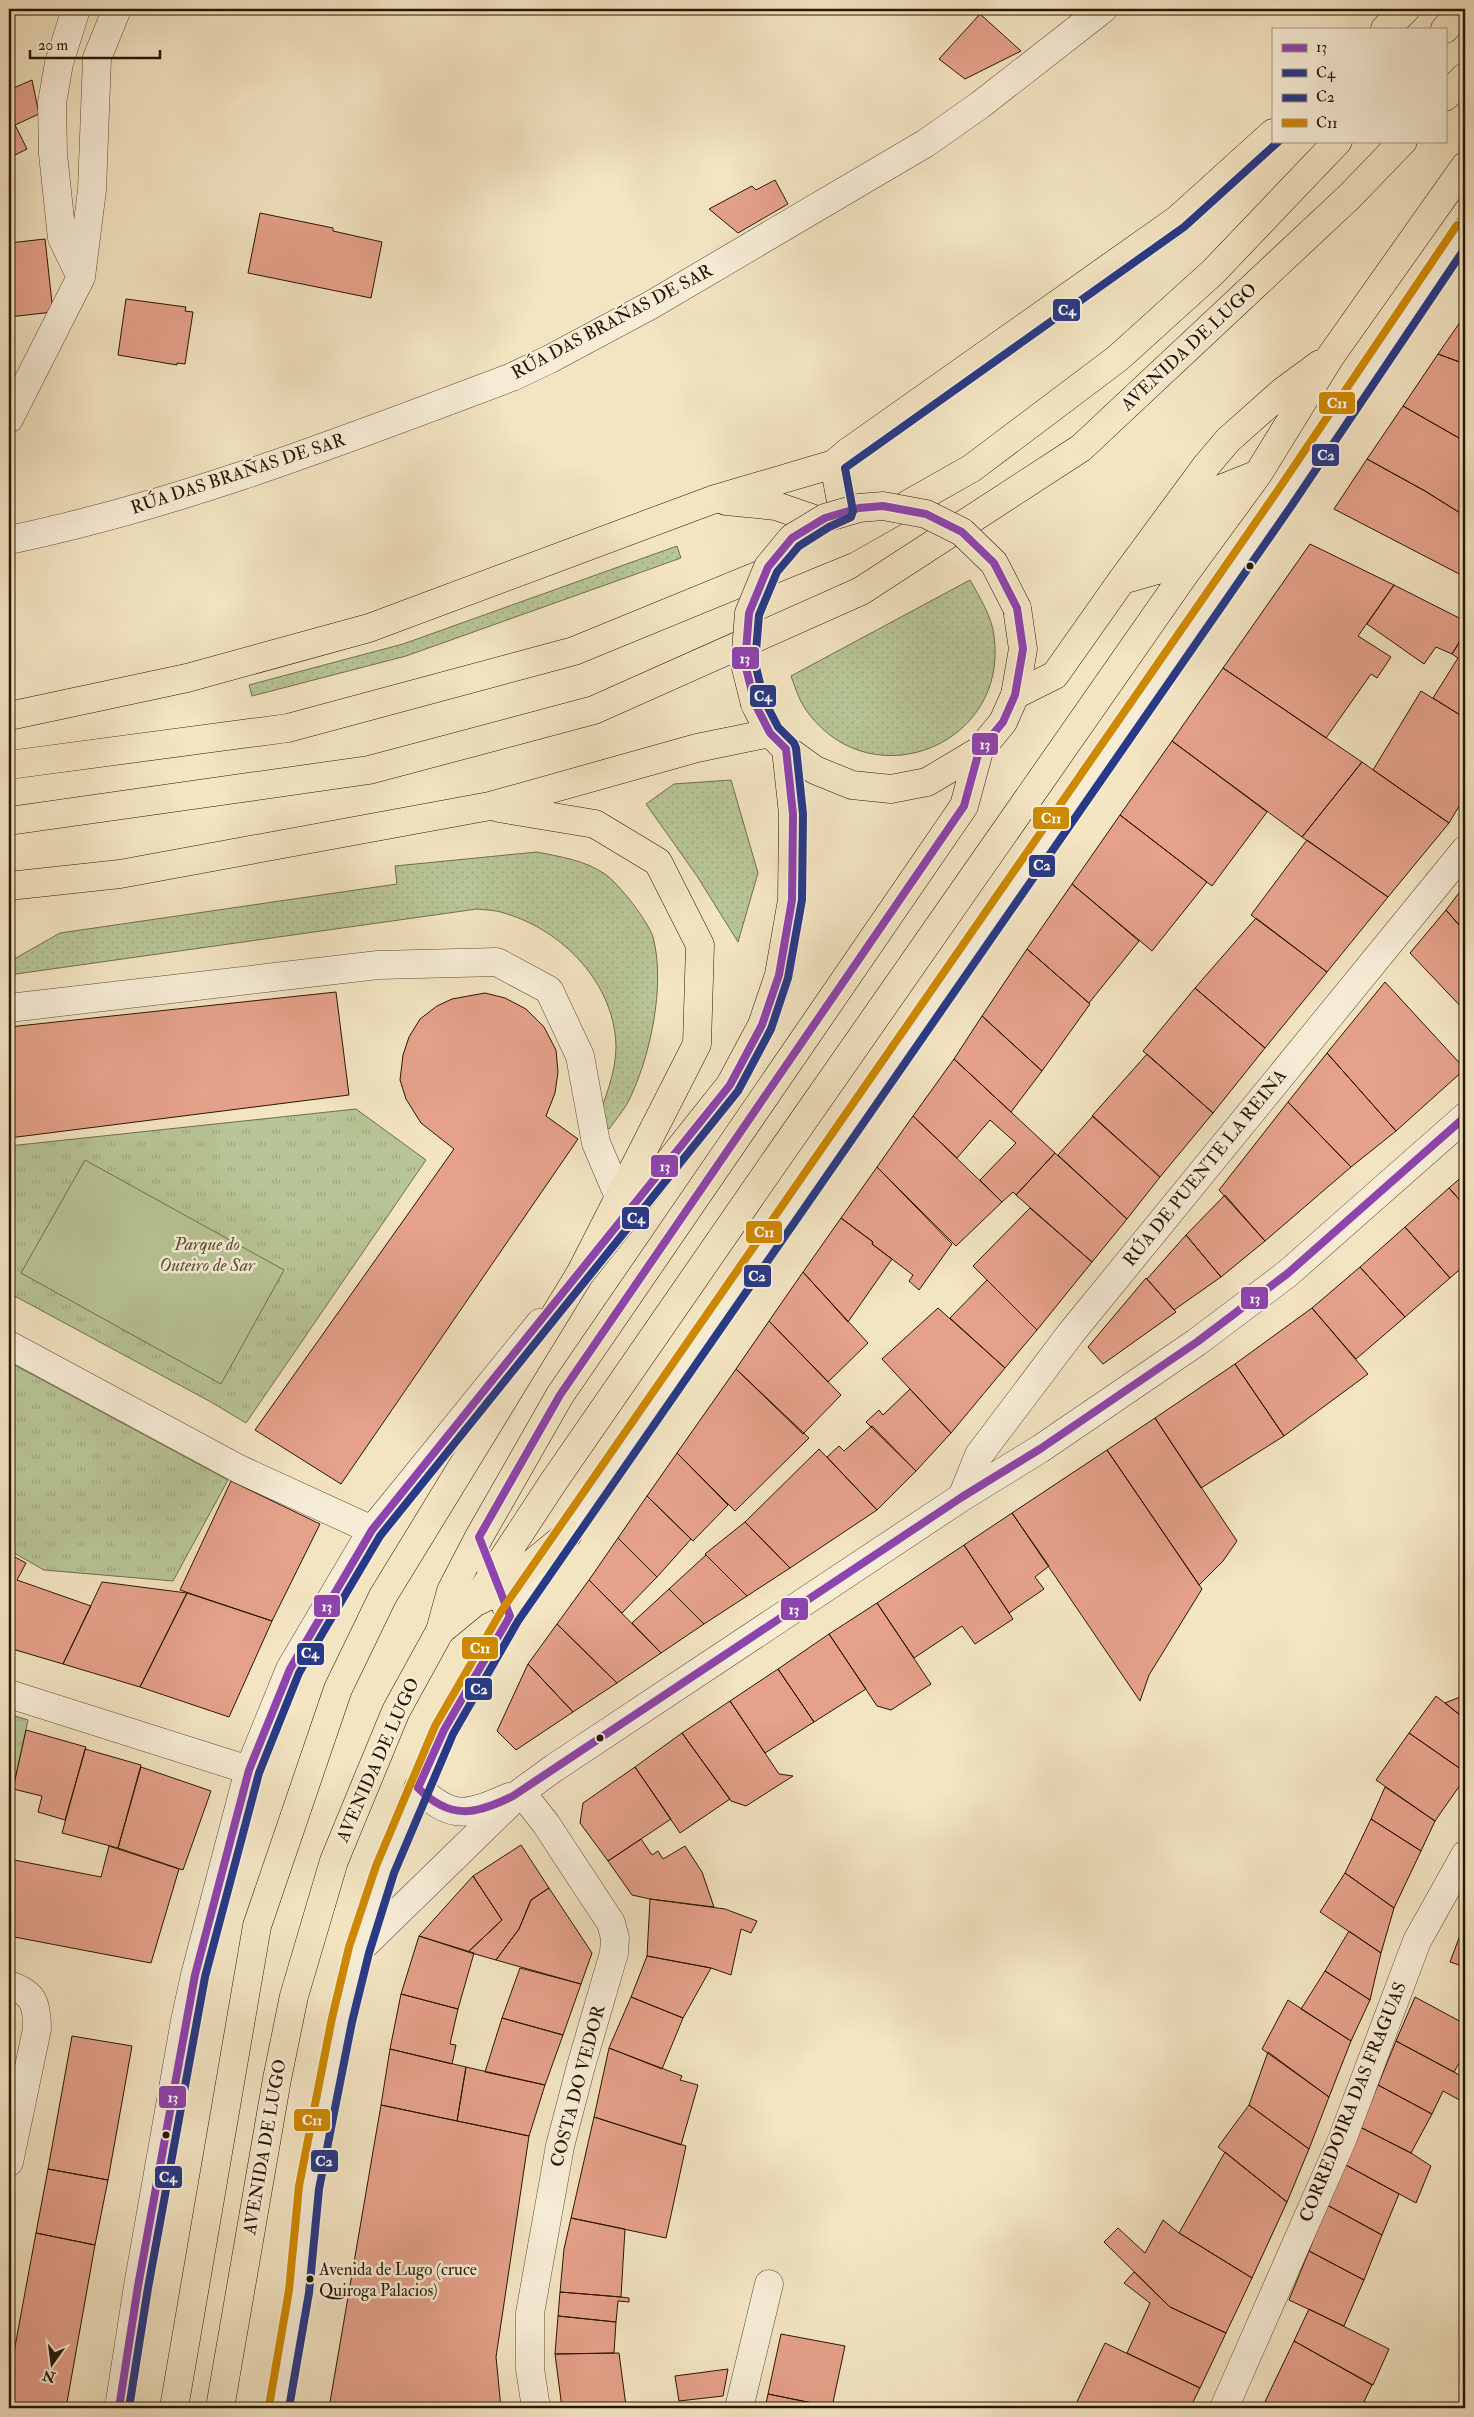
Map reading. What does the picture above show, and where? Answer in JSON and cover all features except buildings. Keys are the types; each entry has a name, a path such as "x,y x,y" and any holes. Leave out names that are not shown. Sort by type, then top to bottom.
{"main road":[{"path":"1386,28 1406,9"},
{"path":"1446,28 1464,9"},
{"path":"1446,96 1465,77"},
{"path":"9,716 187,678 369,628 712,500 834,464 848,452 1178,219 1272,134"},
{"path":"9,765 288,728 574,651 845,540 972,468 1118,358 1213,272 1337,142"},
{"name":"AVENIDA DE LUGO","path":"9,821 369,770 585,712 861,591 1081,448 1350,196 1402,142"},
{"path":"496,1581 788,1142 1184,575 1258,474 1330,357 1465,166"},
{"path":"1015,695 1054,675 1206,466 1228,440 1282,392 1330,357"},
{"path":"712,500 776,506 831,517 834,464"},
{"path":"1122,580 1157,570 1213,492 1258,474"},
{"name":"AVENIDA DE LUGO","path":"883,506 926,514 962,532 994,563 1017,608 1023,649 1015,695 1003,722 979,751 927,782 891,789 852,785 815,770 778,741 755,704 745,664 749,613 768,567 792,538 831,517 859,508 883,506"},
{"path":"9,886 120,874 490,806 697,748 778,741"},
{"name":"AVENIDA DE LUGO","path":"174,2408 258,1926 338,1689 383,1596 580,1274 730,1085 762,1025 778,975 792,900 793,814 778,741"},
{"name":"AVENIDA DE LUGO","path":"220,2408 276,2079 294,1996 334,1861 396,1711 440,1631 451,1591 478,1537 560,1395 964,806 979,751"},
{"path":"490,806 596,824 658,862 700,945 697,1044 580,1274"},
{"path":"440,1631 496,1581 568,1534"},
{"path":"478,1537 510,1616"}],"street":[{"path":"76,9 54,82 52,120 53,154 62,238 81,277"},
{"path":"9,419 81,277 92,190 97,58 117,9"},
{"name":"RÚA DAS BRAÑAS DE SAR","path":"9,540 70,527 242,476 512,377 550,359 651,305 926,143 980,105 1103,9"},
{"path":"279,2408 299,2291 309,2188 342,2020 359,1950 385,1870 444,1730 510,1616 1278,507 1465,231"},
{"name":"RÚA DE PUENTE LA REINA","path":"962,1497 979,1455 1059,1349 1465,850"},
{"path":"9,1006 18,1008 378,965 497,962 549,990 580,1056 596,1142 619,1197"},
{"path":"359,1950 522,1792 554,1768 962,1497 1048,1443 1242,1310 1287,1274 1465,1117"},
{"name":"AVENIDA DE LUGO","path":"119,2408 138,2286 195,1975 249,1770 290,1669 372,1530 580,1274"},
{"path":"9,1345 239,1469 372,1530"},
{"path":"9,1694 249,1770"},
{"path":"418,1788 434,1804 456,1812 475,1812 522,1792"},
{"name":"COSTA DO VEDOR","path":"522,1792 546,1824 611,1923 615,1938 614,1953 560,2146 530,2313 530,2370 536,2408"},
{"name":"CORREDOIRA DAS FRAGUAS","path":"1224,2408 1342,2140 1417,1941 1465,1855"},
{"path":"9,2162 37,2029 35,2006 18,1989"},
{"path":"739,2408 769,2284"}],"green space":[{"path":"677,546 681,558 406,656 252,696 249,685 403,644"},
{"path":"970,580 985,608 993,629 993,674 981,706 959,731 932,747 900,755 867,753 836,739 809,714 801,701 791,676"},
{"path":"731,780 758,873 738,942 697,876 646,804 674,784"},
{"path":"537,852 581,862 605,874 632,903 653,937 657,956 658,977 654,1022 649,1044 643,1066 627,1104 609,1129 597,1121 610,1085 616,1047 613,1024 606,1002 596,981 565,946 546,932 526,921 501,912 477,909 9,975 9,962 60,933 397,884 395,866"},
{"name":"Parque do Outeiro de Sar","path":"356,1109 426,1160 246,1423 211,1402 9,1293 9,1146"},
{"path":"85,1160 284,1270 221,1384 21,1273"},
{"path":"9,1362 228,1480 173,1581 44,1570 9,1550"},
{"path":"9,1714 28,1720 13,1789 9,1788"}],"transit line":[{"name":"C4","path":"129,2408 148,2288 205,1977 259,1773 299,1673 380,1536 738,1091 771,1029 788,978 802,900 803,814 796,748 794,743 778,727 764,700 755,663 759,615 777,572 799,546 829,527 851,517 853,511 845,468 1184,227 1278,142"},
{"name":"C11","path":"269,2406 289,2290 299,2186 332,2018 349,1947 376,1866 435,1726 502,1610 1276,493 1457,225"},
{"name":"C2","path":"289,2408 309,2293 319,2189 352,2022 369,1953 394,1873 453,1734 518,1621 1292,505 1465,248"},
{"name":"13","path":"119,2408 138,2286 195,1975 249,1770 290,1669 372,1530 730,1085 762,1025 779,975 792,900 793,814 786,749 770,733 755,704 745,664 749,613 768,567 792,538 825,518 859,508 883,506 926,514 962,532 994,563 1017,608 1023,649 1015,695 1003,722 979,751 964,806 560,1395 479,1537 510,1616 444,1730 418,1788 441,1805 452,1810 463,1811 487,1807 513,1796 962,1497 1040,1449 1197,1342 1287,1274 1465,1117"}],"place":[{"name":"Avenida de Lugo (cruce Quiroga Palacios)","path":"310,2279"}]}
